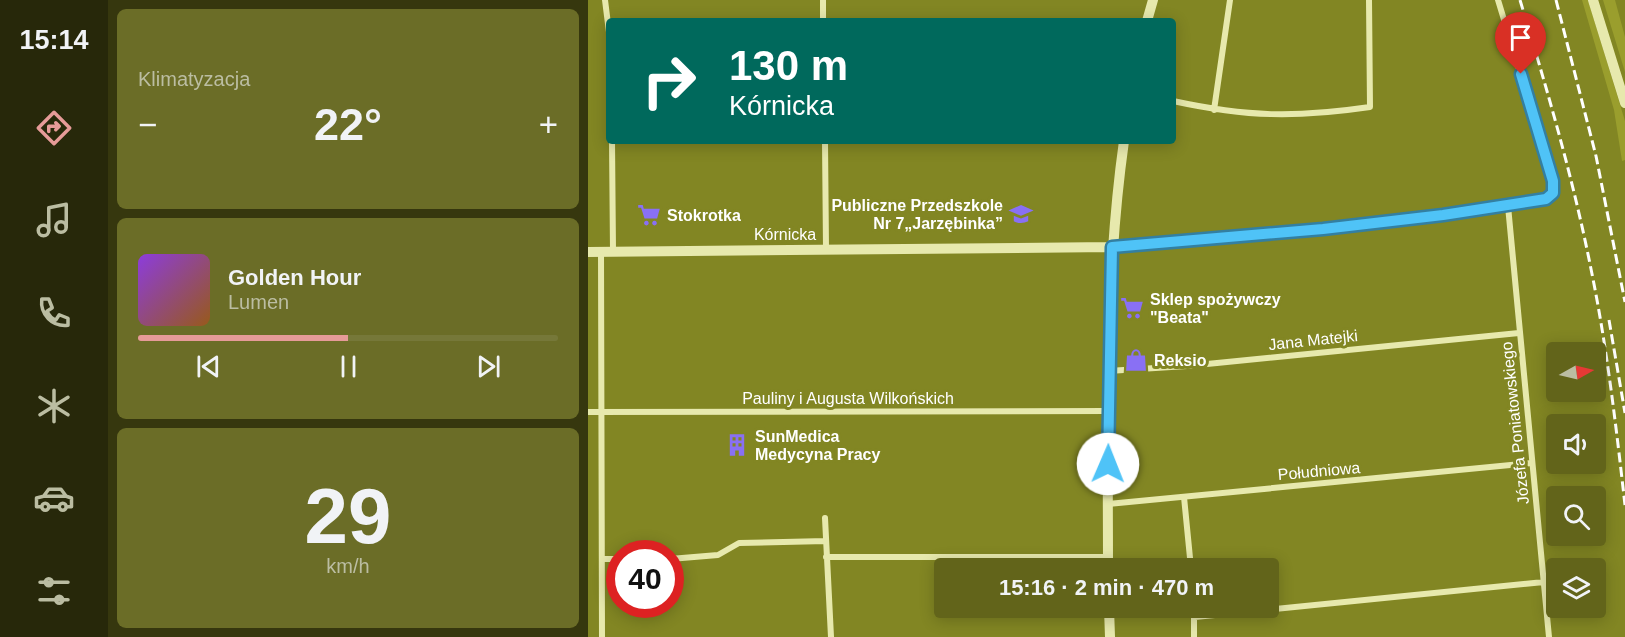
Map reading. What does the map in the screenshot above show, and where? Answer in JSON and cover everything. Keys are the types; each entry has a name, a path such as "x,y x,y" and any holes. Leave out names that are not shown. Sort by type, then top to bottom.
{"street":[{"path":"605,0 607,18"},
{"path":"823,0 823,18"},
{"path":"1149,18 1153,0"},
{"path":"1214,110 1230,0"},
{"path":"1176,102 1242,114 1289,115 1370,107 1369,0"},
{"name":"Kórnicka","path":"588,252 1112,247 1323,229 1508,206 1546,199 1553,193 1547,160 1498,0"},
{"path":"1593,0 1625,103"},
{"path":"612,144 613,251"},
{"path":"825,144 826,249"},
{"path":"1108,558 1108,371 1112,247 1124,144"},
{"name":"Józefa Poniatowskiego","path":"1508,206 1549,637"},
{"path":"601,251 602,637"},
{"name":"Jana Matejki","path":"1108,371 1187,366 1519,333"},
{"name":"Pauliny i Augusta Wilkońskich","path":"588,412 1108,411"},
{"name":"Południowa","path":"1108,504 1532,463"},
{"path":"1184,497 1190,558"},
{"path":"825,518 831,637"},
{"path":"684,558 718,555 739,543 826,541"},
{"path":"826,556 934,559"},
{"path":"602,560 606,560"},
{"path":"1279,609 1544,582"},
{"path":"1109,618 1110,637"},
{"path":"1194,637 1195,618"}],"shaded area":[{"path":"1582,0 1588,0 1625,121 1625,160 1622,161 1614,110"},
{"path":"1603,0 1615,0 1625,37 1625,72"}],"railway":[{"path":"1520,0 1559,134 1591,269 1615,416 1625,505"},
{"path":"1556,0 1596,156 1625,302"},
{"path":"1609,320 1625,413"}],"place":[{"name":"Publiczne Przedszkole Nr 7„Jarzębinka”","path":"1021,214"},
{"name":"Stokrotka","path":"649,215"},
{"name":"Sklep spożywczy \"Beata\"","path":"1132,308"},
{"name":"Reksio","path":"1136,360"},
{"name":"SunMedica Medycyna Pracy","path":"737,445"}],"route":[{"path":"1108,464 1112,247 1323,229 1443,215 1546,199 1553,193 1553,181 1521,74"}]}
